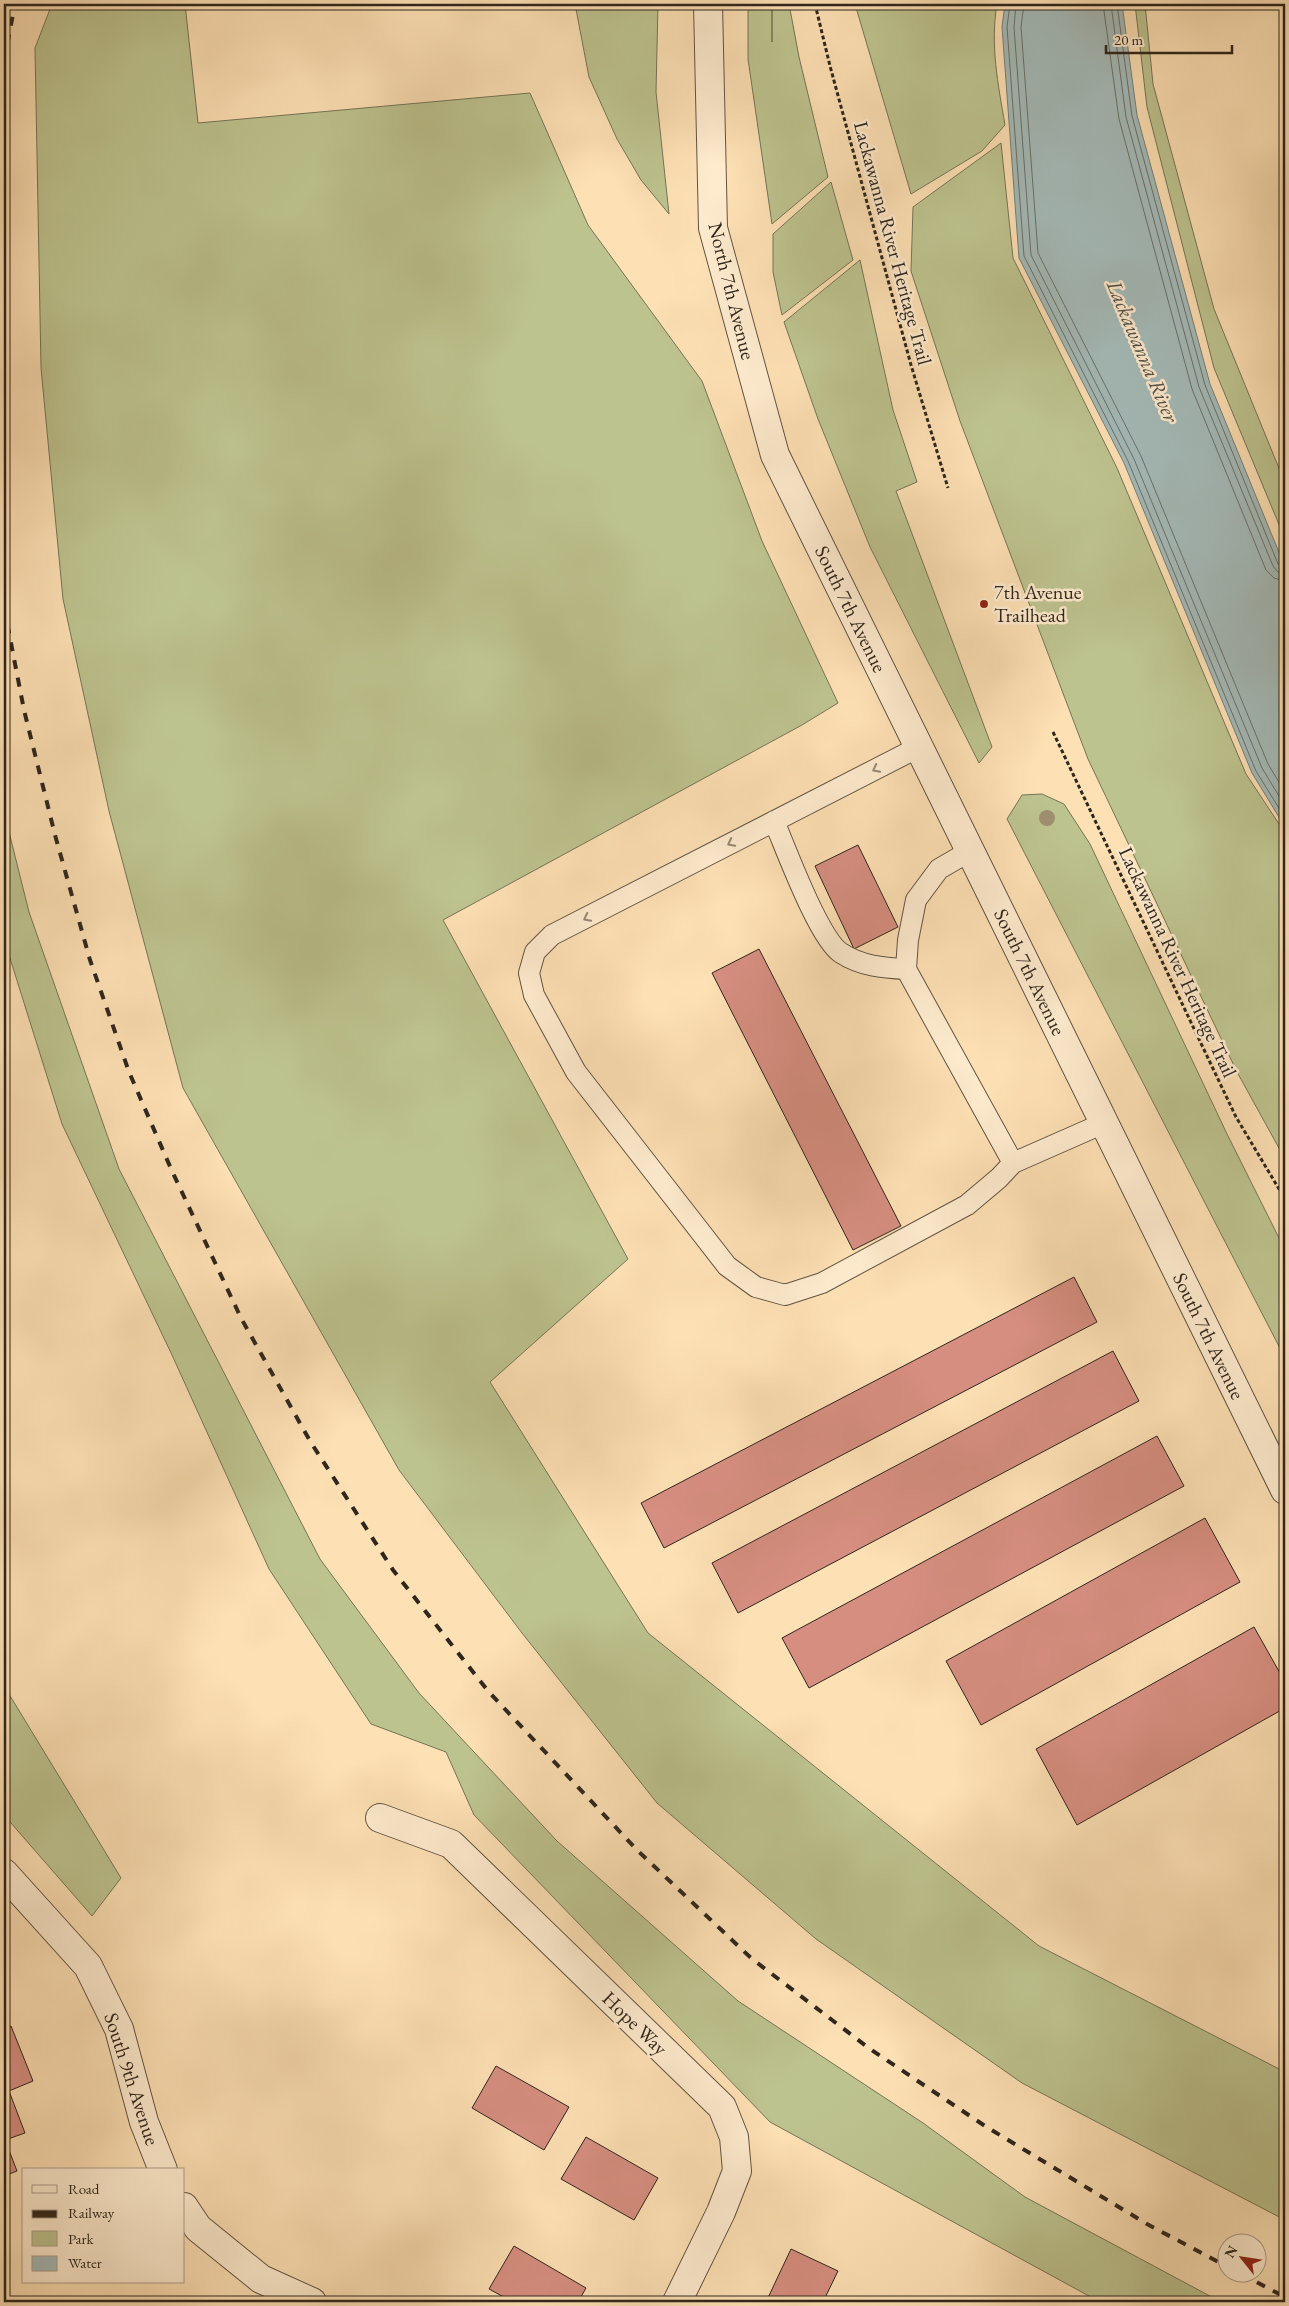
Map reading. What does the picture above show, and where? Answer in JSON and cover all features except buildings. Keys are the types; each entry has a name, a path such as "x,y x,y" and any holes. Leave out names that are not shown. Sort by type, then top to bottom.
{"street":[{"name":"North 7th Avenue","path":"708,4 714,228 775,455"},
{"name":"South 7th Avenue","path":"775,455 1285,1490"},
{"name":"Hope Way","path":"380,1818 451,1844 722,2108 734,2137 737,2171 721,2212 677,2302"},
{"name":"South 9th Avenue","path":"4,1873 88,1966 119,2029 144,2122 162,2168"},
{"path":"185,2208 198,2228 261,2279 312,2302"}],"lane":[{"path":"919,747 552,935 535,952 529,973 534,994 576,1072 728,1266 756,1287 785,1294 822,1283 968,1205 1013,1163 1104,1123"},
{"path":"774,821 820,928 838,952 859,963 906,969"},
{"path":"970,851 939,869 916,900 908,940 906,969 1013,1163"}],"path":[{"name":"Lackawanna River Heritage Trail","path":"815,4 911,365 948,488"},
{"name":"Lackawanna River Heritage Trail","path":"1053,732 1236,1117 1285,1200"}],"green space":[{"path":"52,4 185,4 198,123 530,93 588,225 702,381 762,541 838,703 802,725 443,920 628,1259 490,1382 648,1633 1039,1946 1285,2072 1285,2220 1022,2083 816,1939 657,1803 522,1633 399,1470 183,1088 109,811 63,599 41,368 35,48"},
{"path":"575,4 658,4 656,92 669,214 641,180 617,139 589,77"},
{"path":"748,4 789,4 799,57 828,177 772,224 748,59"},
{"path":"855,4 997,4 994,34 998,80 1005,125 982,151 911,194"},
{"path":"1135,4 1145,4 1153,84 1214,309 1285,483 1285,539 1214,368 1147,107"},
{"path":"1001,143 1013,258 1117,468 1246,774 1285,833 1285,1159 1237,1072 1088,759 960,421 911,271 913,207"},
{"path":"831,182 853,260 782,315 773,272 773,234"},
{"path":"860,260 893,410 917,482 896,491 992,747 979,763 870,547 818,419 784,322"},
{"path":"1042,794 1064,804 1090,844 1227,1134 1285,1250 1285,1358 1007,819 1022,795"},
{"path":"4,812 29,912 119,1169 320,1559 419,1693 557,1841 738,2001 923,2123 1025,2197 1221,2302 1100,2302 770,2122 474,1815 446,1752 371,1724 269,1569 172,1355 62,1124 4,939"},
{"path":"4,1686 121,1878 92,1916 4,1815"}],"water":[{"name":"Lackawanna River","path":"1005,4 1122,4 1137,115 1210,384 1285,567 1285,827 1252,773 1124,463 1019,258 1002,27"}],"railway":[{"path":"4,61 15,4"},
{"path":"4,607 24,710 55,835 90,960 129,1072 172,1171 241,1318 310,1441 393,1570 488,1691 637,1850 751,1958 870,2049 985,2126 1147,2224 1216,2261"},
{"path":"1260,2284 1285,2297"}],"place":[{"name":"7th Avenue Trailhead","path":"984,604"}]}
